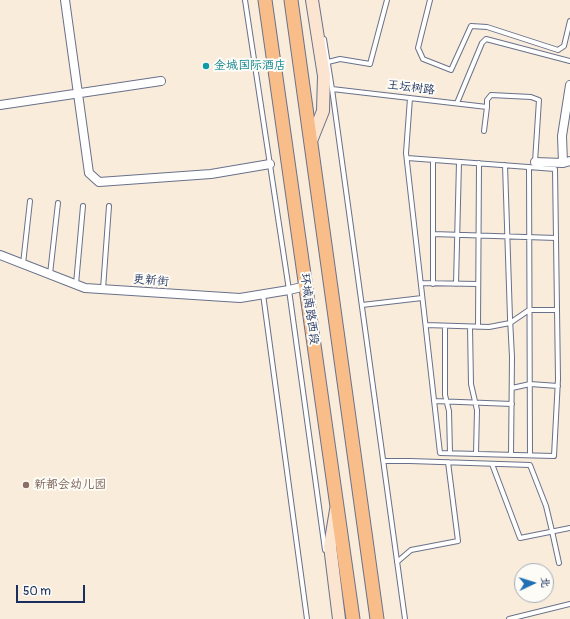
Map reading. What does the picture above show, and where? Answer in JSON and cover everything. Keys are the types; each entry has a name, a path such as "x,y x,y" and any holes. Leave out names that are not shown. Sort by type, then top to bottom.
{"main road":[{"name":"环城南路西段","path":"265,0 353,619"},
{"name":"环城南路西段","path":"291,0 377,619"},
{"path":"310,141 323,111 324,76 312,0"},
{"path":"336,615 330,546 337,507"}],"street":[{"path":"65,0 89,173 99,182 211,174 270,164"},
{"path":"0,105 161,81"},
{"path":"532,165 566,162 562,136 570,84"},
{"name":"更新街","path":"0,255 76,285 85,288 103,290 240,298 306,286"}],"lane":[{"path":"245,0 289,290 326,556"},
{"path":"328,62 340,59 370,64 387,0"},
{"path":"430,0 418,48 424,60 452,70 471,26 487,27 558,50 564,46 570,21"},
{"path":"323,31 405,619"},
{"path":"457,104 482,44 486,39 570,61"},
{"name":"王坛树路","path":"332,89 487,107"},
{"path":"484,131 487,100 491,95 531,97 539,100 532,165 529,237 530,455"},
{"path":"406,158 505,165 532,165 554,169 558,386 554,456 440,453 406,158 410,98"},
{"path":"433,160 433,284"},
{"path":"456,284 459,162"},
{"path":"478,327 479,163"},
{"path":"505,165 512,357 511,455"},
{"path":"23,264 30,201"},
{"path":"50,274 58,203"},
{"path":"76,285 83,206"},
{"path":"103,290 109,206"},
{"path":"433,234 556,238"},
{"path":"421,283 478,284"},
{"path":"263,294 307,619"},
{"path":"362,305 422,298"},
{"path":"426,325 489,327 510,323 529,310 557,310"},
{"path":"445,326 445,395 449,411 450,453"},
{"path":"470,327 471,384 477,410 476,454"},
{"path":"512,388 530,384 558,386"},
{"path":"434,401 512,404"},
{"path":"384,461 530,465 546,506 559,563"},
{"path":"397,562 411,550 458,541 448,462"},
{"path":"492,464 520,538 570,528"},
{"path":"509,619 570,604"},
{"path":"334,619 336,615"}],"place":[{"name":"金城国际酒店","path":"206,66"},
{"name":"新都会幼儿园","path":"26,485"}]}
